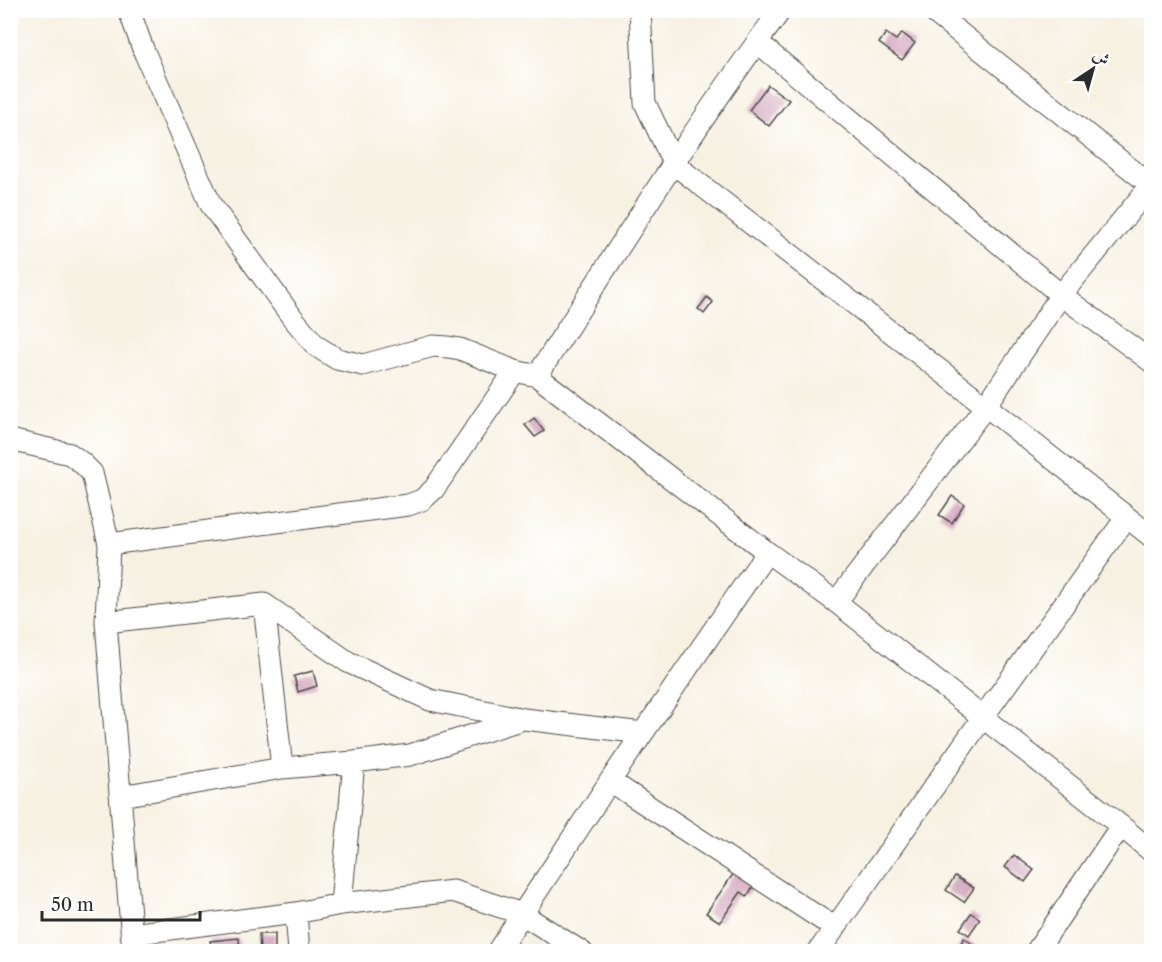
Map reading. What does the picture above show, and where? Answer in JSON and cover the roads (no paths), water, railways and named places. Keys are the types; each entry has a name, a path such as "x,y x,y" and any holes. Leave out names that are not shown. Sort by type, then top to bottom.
{"street":[{"path":"129,10 143,49 211,205 292,317 316,346 337,360 363,366 433,346 448,347 460,349 515,371 537,375 767,552 836,602 1121,826 1149,845"},
{"path":"640,10 645,103 674,164 1152,537"},
{"path":"537,375 674,164 781,10"},
{"path":"836,602 986,406 1061,295 1151,185 932,10"},
{"path":"757,42 1061,295 1152,362"},
{"path":"109,544 408,505 422,500 434,489 515,371"},
{"path":"10,440 69,454 92,473 109,544 106,622 132,943 341,904 453,891 522,914 582,951"},
{"path":"818,951 1126,518"},
{"path":"497,951 767,552"},
{"path":"106,622 264,604 348,662 430,700 524,719 643,733"},
{"path":"264,604 282,768"},
{"path":"121,796 282,768 410,755 524,719"},
{"path":"341,904 354,762"},
{"path":"610,781 834,928"},
{"path":"1036,951 1121,826"},
{"path":"296,913 298,951"}]}
